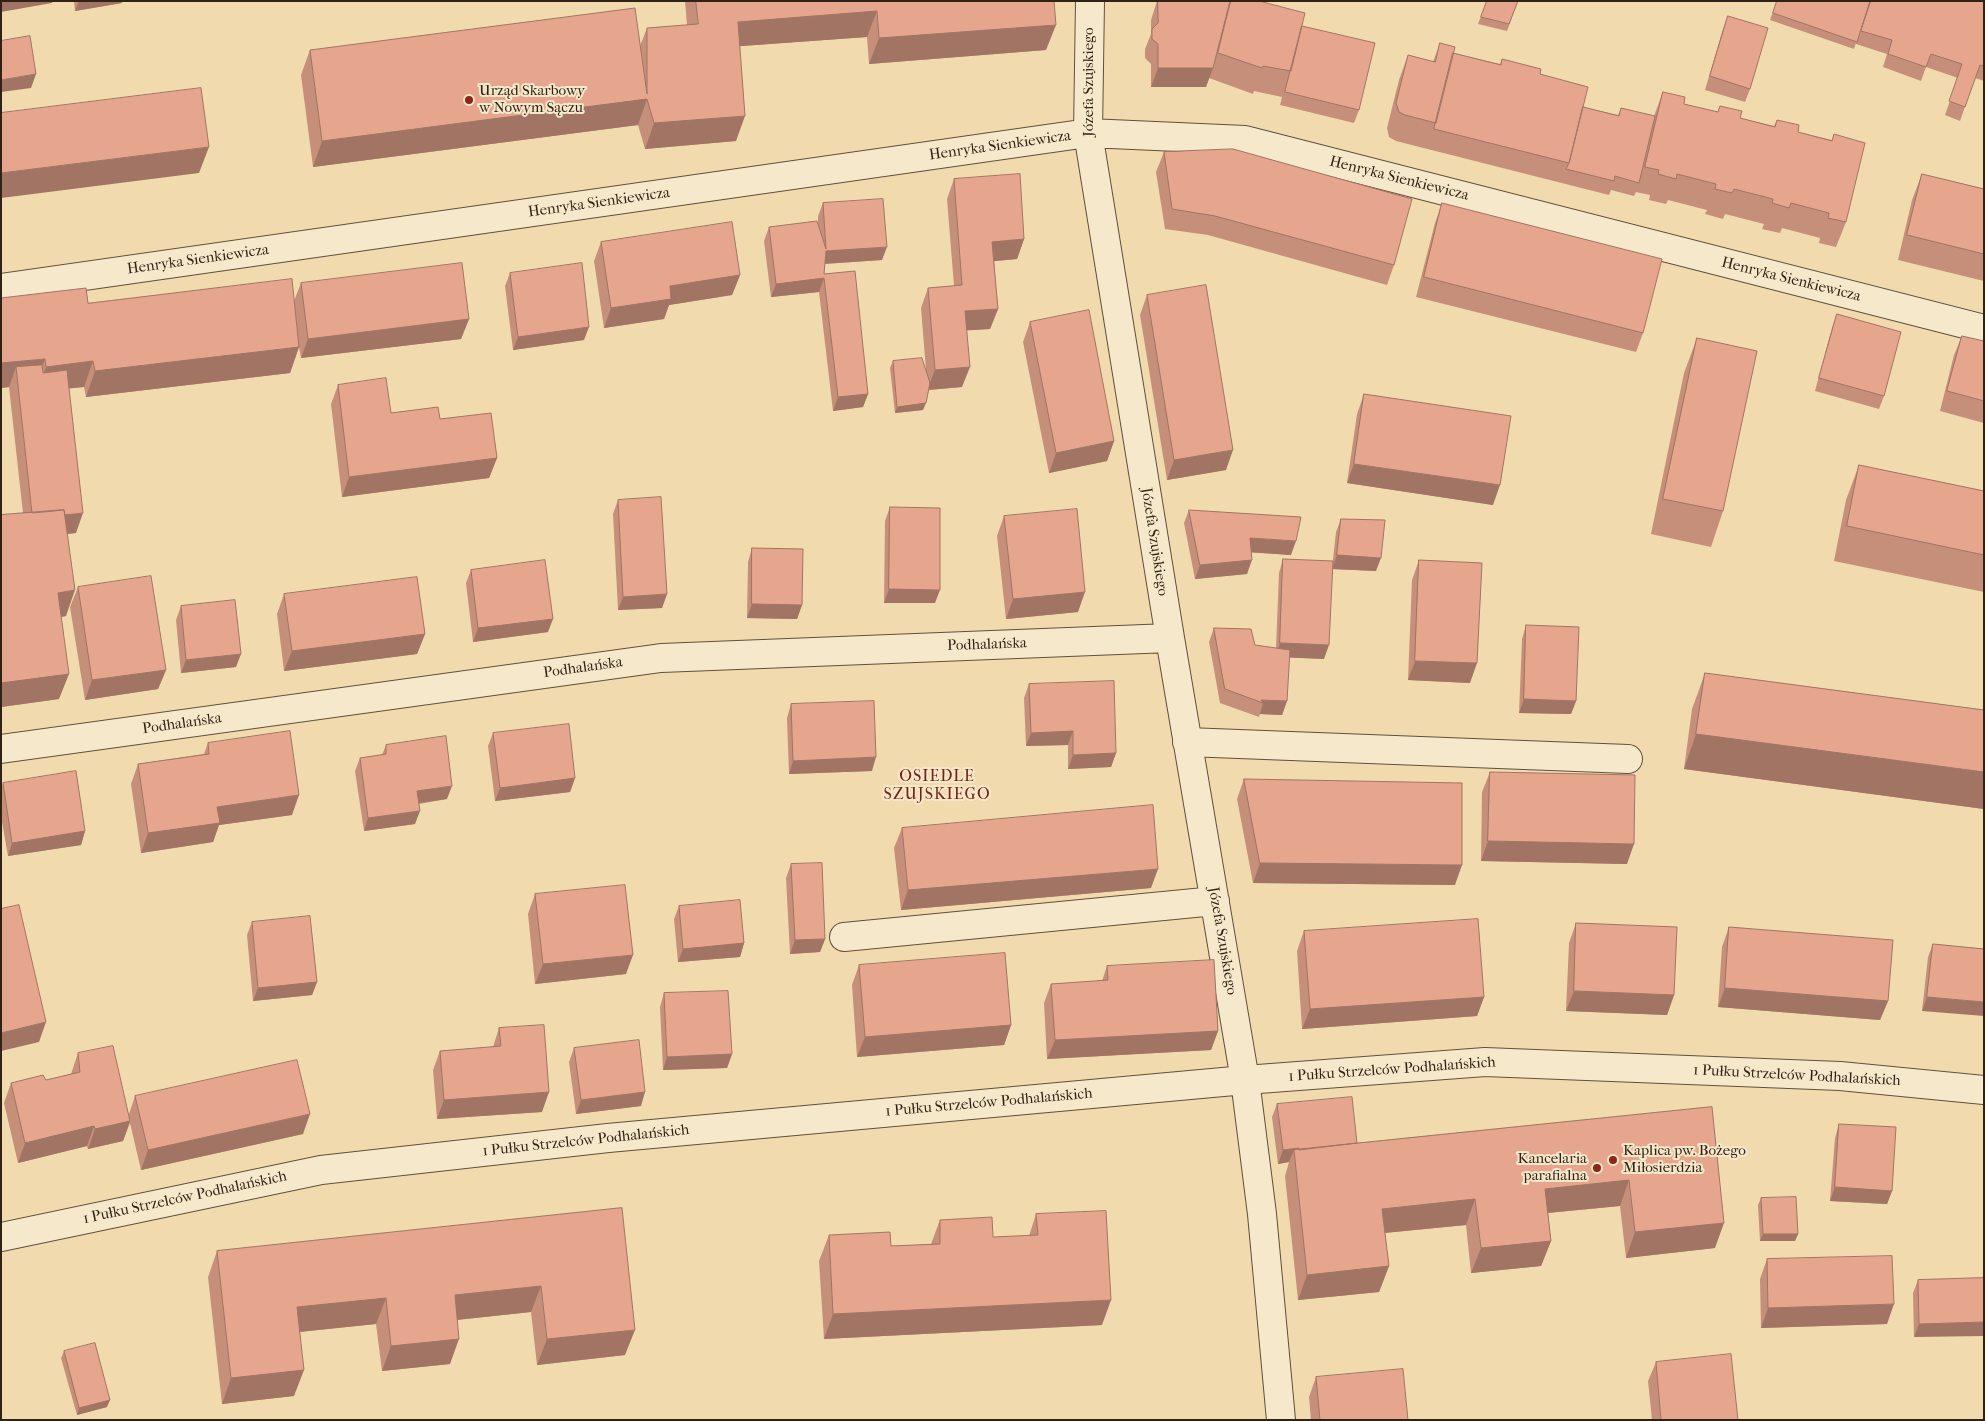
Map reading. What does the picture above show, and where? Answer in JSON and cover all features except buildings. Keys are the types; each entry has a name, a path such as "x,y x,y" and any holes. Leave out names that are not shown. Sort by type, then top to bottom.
{"street":[{"name":"Józefa Szujskiego","path":"1090,1 1088,133 1187,742 1245,1080 1262,1214 1281,1420"},
{"name":"Henryka Sienkiewicza","path":"1,288 1088,133 1245,140 1984,329"},
{"name":"Podhalańska","path":"1,749 661,658 1170,638"},
{"path":"1187,742 1628,759"},
{"path":"844,937 1215,901"},
{"name":"1 Pułku Strzelców Podhalańskich","path":"1,1236 321,1170 608,1138 1245,1080 1485,1062 1840,1076 1984,1090"}],"place":[{"name":"Urząd Skarbowy w Nowym Sączu","path":"469,100"},
{"name":"Kaplica pw. Bożego Miłosierdzia","path":"1613,1160"},
{"name":"Kancelaria parafialna","path":"1597,1168"}],"district":[{"name":"OSIEDLE SZUJSKIEGO","path":"937,786"}]}
